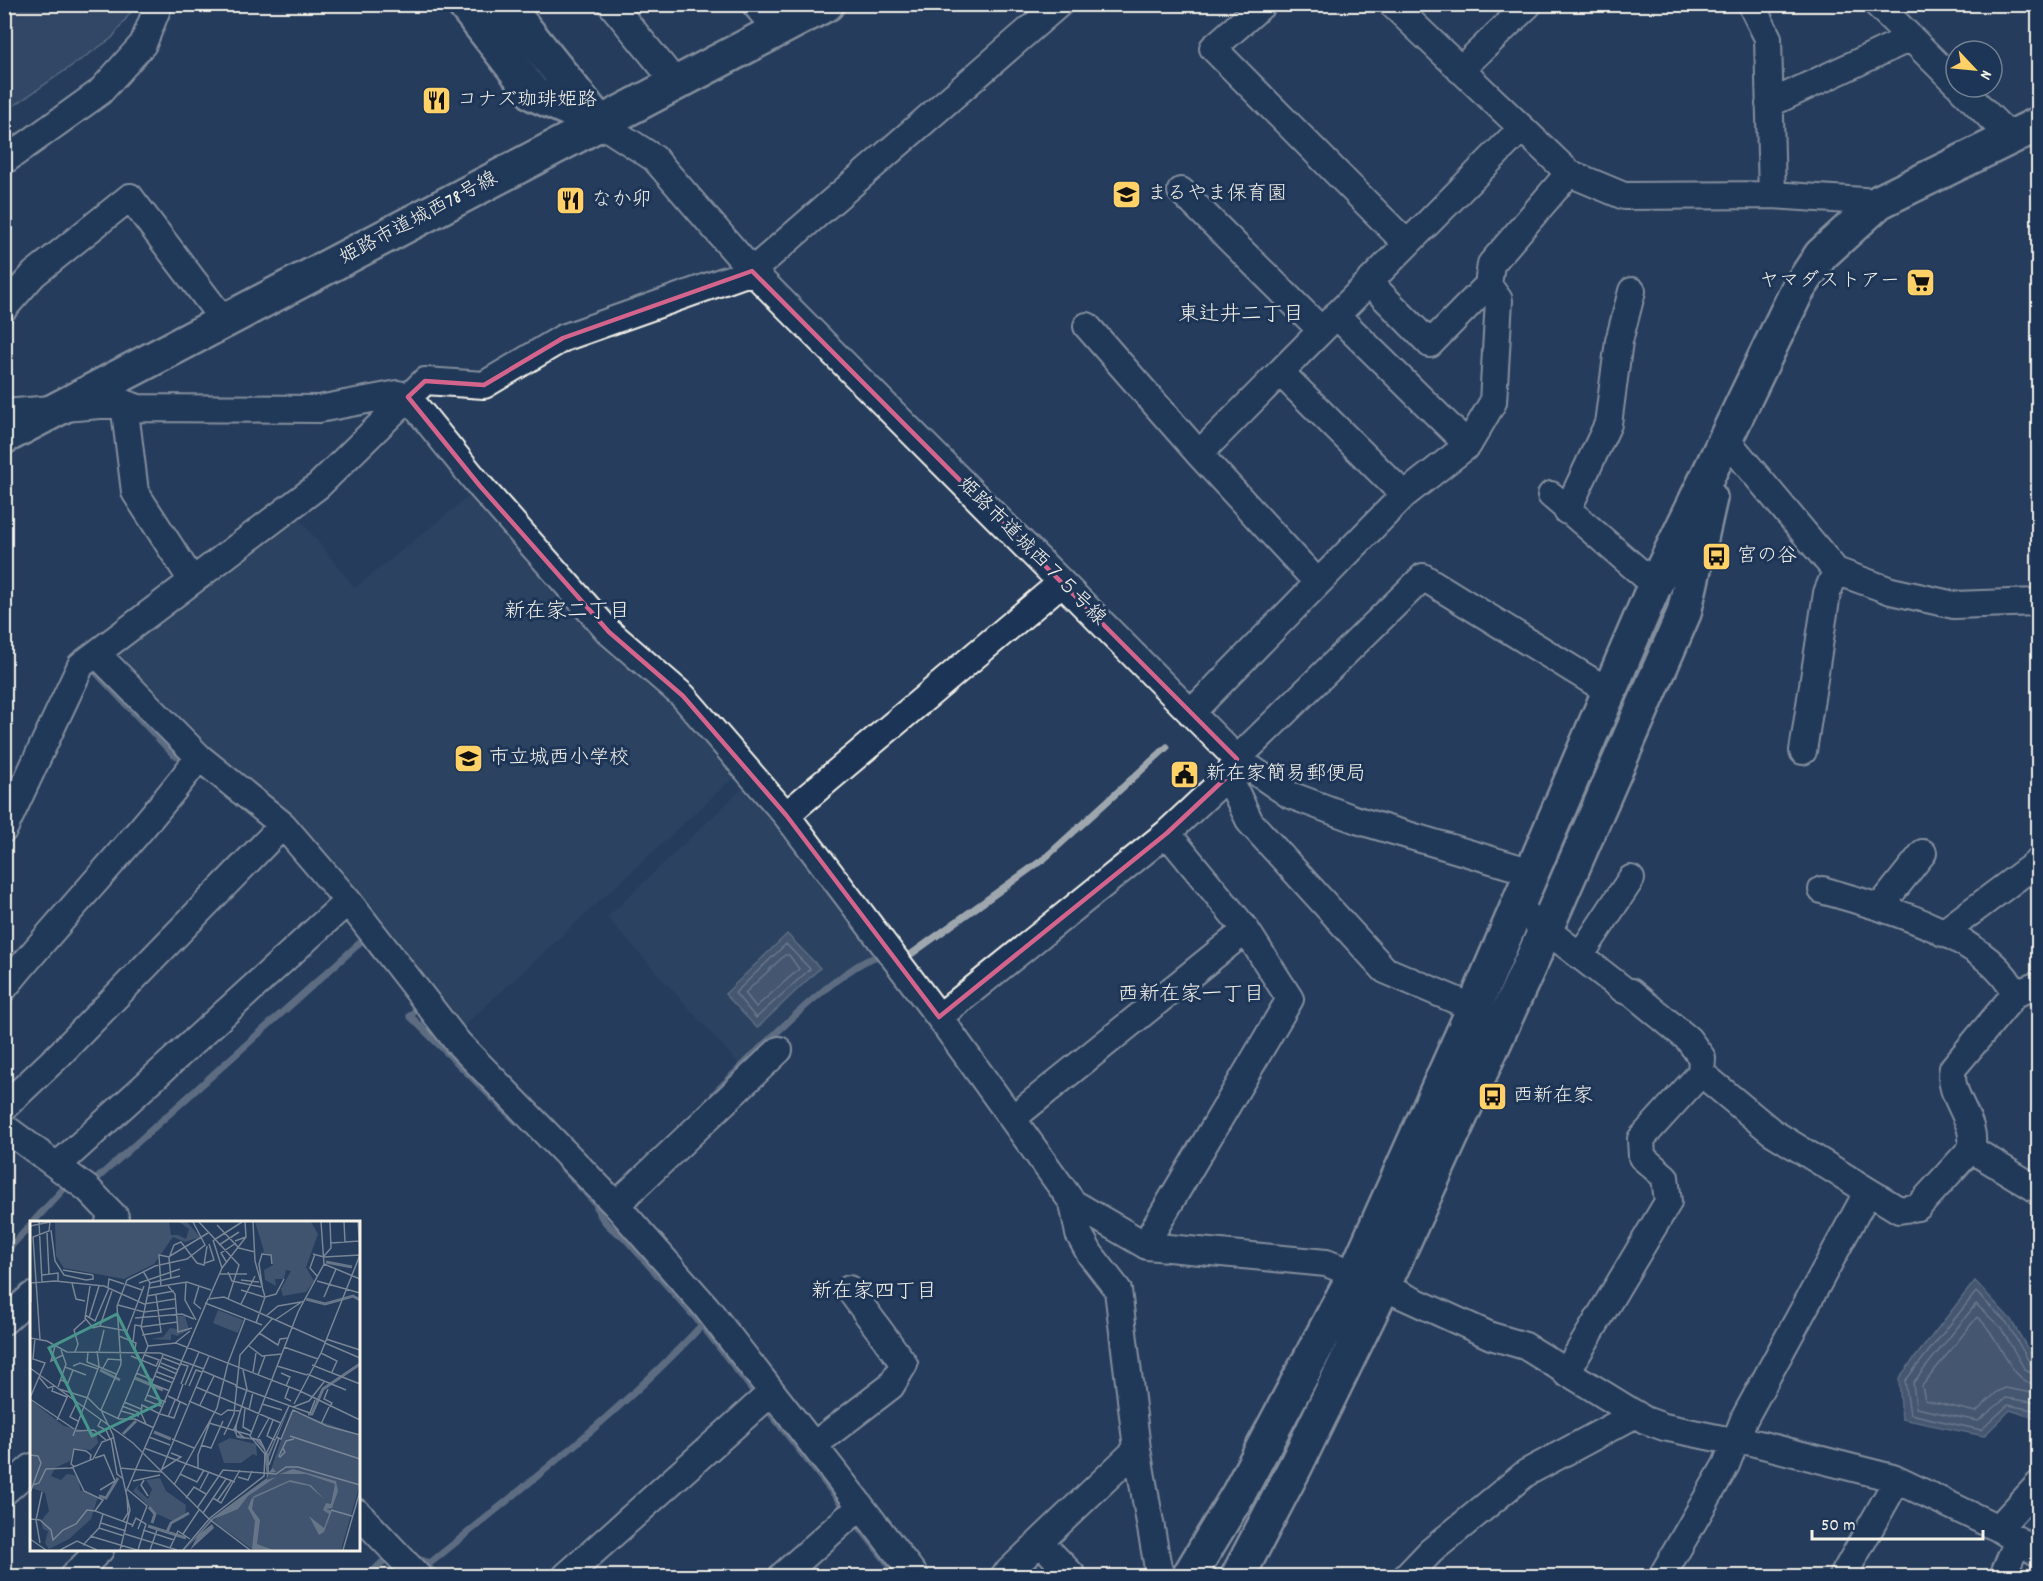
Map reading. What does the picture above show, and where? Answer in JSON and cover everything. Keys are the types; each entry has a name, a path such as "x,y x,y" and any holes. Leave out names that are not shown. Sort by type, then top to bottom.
{"street":[{"path":"4,161 100,92 143,44 159,4"},
{"path":"464,4 534,94 600,123"},
{"path":"505,4 600,123"},
{"path":"611,4 676,83"},
{"path":"755,4 776,29"},
{"name":"姫路市道城西78号線","path":"4,413 62,408 827,4"},
{"path":"4,829 81,665 191,579 318,486 411,400 425,381 484,386 563,338 752,271 1059,4"},
{"path":"1263,4 1213,48 1407,244"},
{"path":"1392,4 1569,173 1624,196 1772,195 1879,202"},
{"path":"1460,70 1529,4"},
{"path":"1751,4 1768,38 1772,195"},
{"path":"1877,4 1944,71"},
{"path":"1769,104 1910,38"},
{"path":"1238,1576 1295,1467 1474,1008 1608,691 1655,585 1797,291 1821,255 1879,202 2025,131 1978,99"},
{"name":"姫路市道城西７５号線","path":"600,123 654,158 752,271 1191,713 1232,768 1290,795 1357,820 1532,872"},
{"path":"1199,454 1521,129"},
{"path":"1369,282 1430,344 1488,285 1491,264 1569,173"},
{"path":"1181,191 1468,445"},
{"path":"4,308 34,274 130,197 224,321"},
{"path":"1191,713 1404,495 1468,445 1493,402 1498,300 1488,285"},
{"path":"1632,291 1619,341 1608,424 1559,503 1655,585"},
{"path":"1087,326 1199,454 1317,582"},
{"path":"1280,372 1404,495"},
{"path":"4,437 62,408 124,403 138,408 319,409 398,394 411,400 480,486 609,632 683,696 786,815 939,1017 1073,1203 1079,1234 1119,1295 1133,1453 1158,1568 1163,1576"},
{"path":"124,403 135,492 191,579"},
{"path":"1725,438 1836,571 1891,591 1954,605 2038,602"},
{"path":"1189,1576 1369,1280 1546,929 1684,613 1725,438"},
{"path":"1803,751 1827,593 1836,571"},
{"path":"939,1017 1167,833 1423,577 1608,691"},
{"path":"786,815 1061,582"},
{"path":"97,654 199,757 283,825 348,901 458,1043 616,1205 706,1307 915,1576"},
{"path":"4,988 118,854 159,810 199,757"},
{"path":"1232,768 1250,822 1385,970 1474,1008"},
{"path":"4,1107 60,1054 283,825"},
{"path":"1147,1246 1153,1231 1290,999 1246,930 1167,833"},
{"path":"1880,907 1923,853"},
{"path":"1943,933 2038,862"},
{"path":"1580,956 1631,879"},
{"path":"1696,1077 1863,1200 1899,1210 1918,1208 1971,1149 1974,1138 1950,1080 1953,1068 2027,990 2009,980 1959,937 1943,933 1880,907 1822,891"},
{"path":"66,1170 348,901"},
{"path":"1517,907 1624,990 1631,992 1688,1039 1702,1058 1696,1077 1641,1139 1642,1157 1665,1177 1668,1202 1570,1367"},
{"path":"1013,1118 1246,930"},
{"path":"616,1205 779,1050"},
{"path":"4,1127 66,1170 95,1195 115,1217 110,1221"},
{"path":"1971,1149 2038,1190"},
{"path":"1662,1576 1726,1466 1740,1431 1863,1200"},
{"path":"1073,1203 1147,1246 1326,1263 1369,1280 1491,1336 1525,1346 1570,1367 1636,1414 1664,1427 1740,1431"},
{"path":"814,1445 891,1386 904,1364 849,1289"},
{"path":"4,1321 30,1298"},
{"path":"566,1576 772,1392"},
{"path":"1407,1576 1431,1551 1526,1473 1636,1414"},
{"path":"1740,1431 1747,1441 1898,1480 2018,1540"},
{"path":"1004,1576 1133,1453"},
{"path":"4,1492 30,1469"},
{"path":"1842,1576 1898,1480"},
{"path":"2003,1576 2038,1485"},
{"path":"782,1576 847,1518 862,1508"},
{"path":"360,1514 418,1576"},
{"path":"1040,1542 1073,1576"},
{"path":"73,1576 99,1551"}],"highlighted area":[{"path":"752,271 1237,759 1228,776 1167,833 939,1017 786,815 683,696 609,632 480,486 408,397 425,381 484,385 563,338"}],"shaded area":[{"path":"4,5 136,5 112,38 12,107 5,107"},
{"name":"市立城西小学校","path":"473,493 666,696 733,778 464,1026 451,1020 122,664 118,647 295,513 355,588"},
{"path":"745,786 818,872 877,951 802,1008 738,1063 607,917"}],"water":[{"path":"787,934 820,968 757,1028 725,994"},
{"path":"1975,1281 2011,1320 2038,1367 2038,1414 2035,1418 2010,1410 1984,1436 1902,1419 1899,1378"}],"waterway":[{"path":"88,669 95,671 174,755 189,760"},
{"path":"899,955 910,955 1045,858 1167,747"},
{"path":"359,932 374,954"},
{"path":"91,1184 362,941"},
{"path":"714,1094 823,991 868,960 885,955"},
{"path":"416,1004 419,1007 410,1016 516,1121"},
{"path":"560,1165 596,1204 606,1223 623,1236 702,1325 758,1397"},
{"path":"34,1221 70,1182"},
{"path":"4,1253 30,1226"},
{"path":"412,1557 430,1563 604,1419 638,1389 702,1325"},
{"path":"765,1406 898,1576"},
{"path":"368,1576 391,1554"},
{"path":"424,1563 437,1576"}],"place":[{"name":"コナズ珈琲姫路","path":"436,101"},
{"name":"まるやま保育園","path":"1126,195"},
{"name":"なか卯","path":"571,201"},
{"name":"ヤマダストアー","path":"1921,282"},
{"name":"宮の谷","path":"1716,557"},
{"name":"市立城西小学校","path":"468,759"},
{"name":"新在家簡易郵便局","path":"1185,775"},
{"name":"西新在家","path":"1492,1097"}],"district":[{"name":"東辻井二丁目","path":"1241,316"},
{"name":"新在家二丁目","path":"567,613"},
{"name":"西新在家一丁目","path":"1191,996"},
{"name":"新在家四丁目","path":"874,1293"}]}
